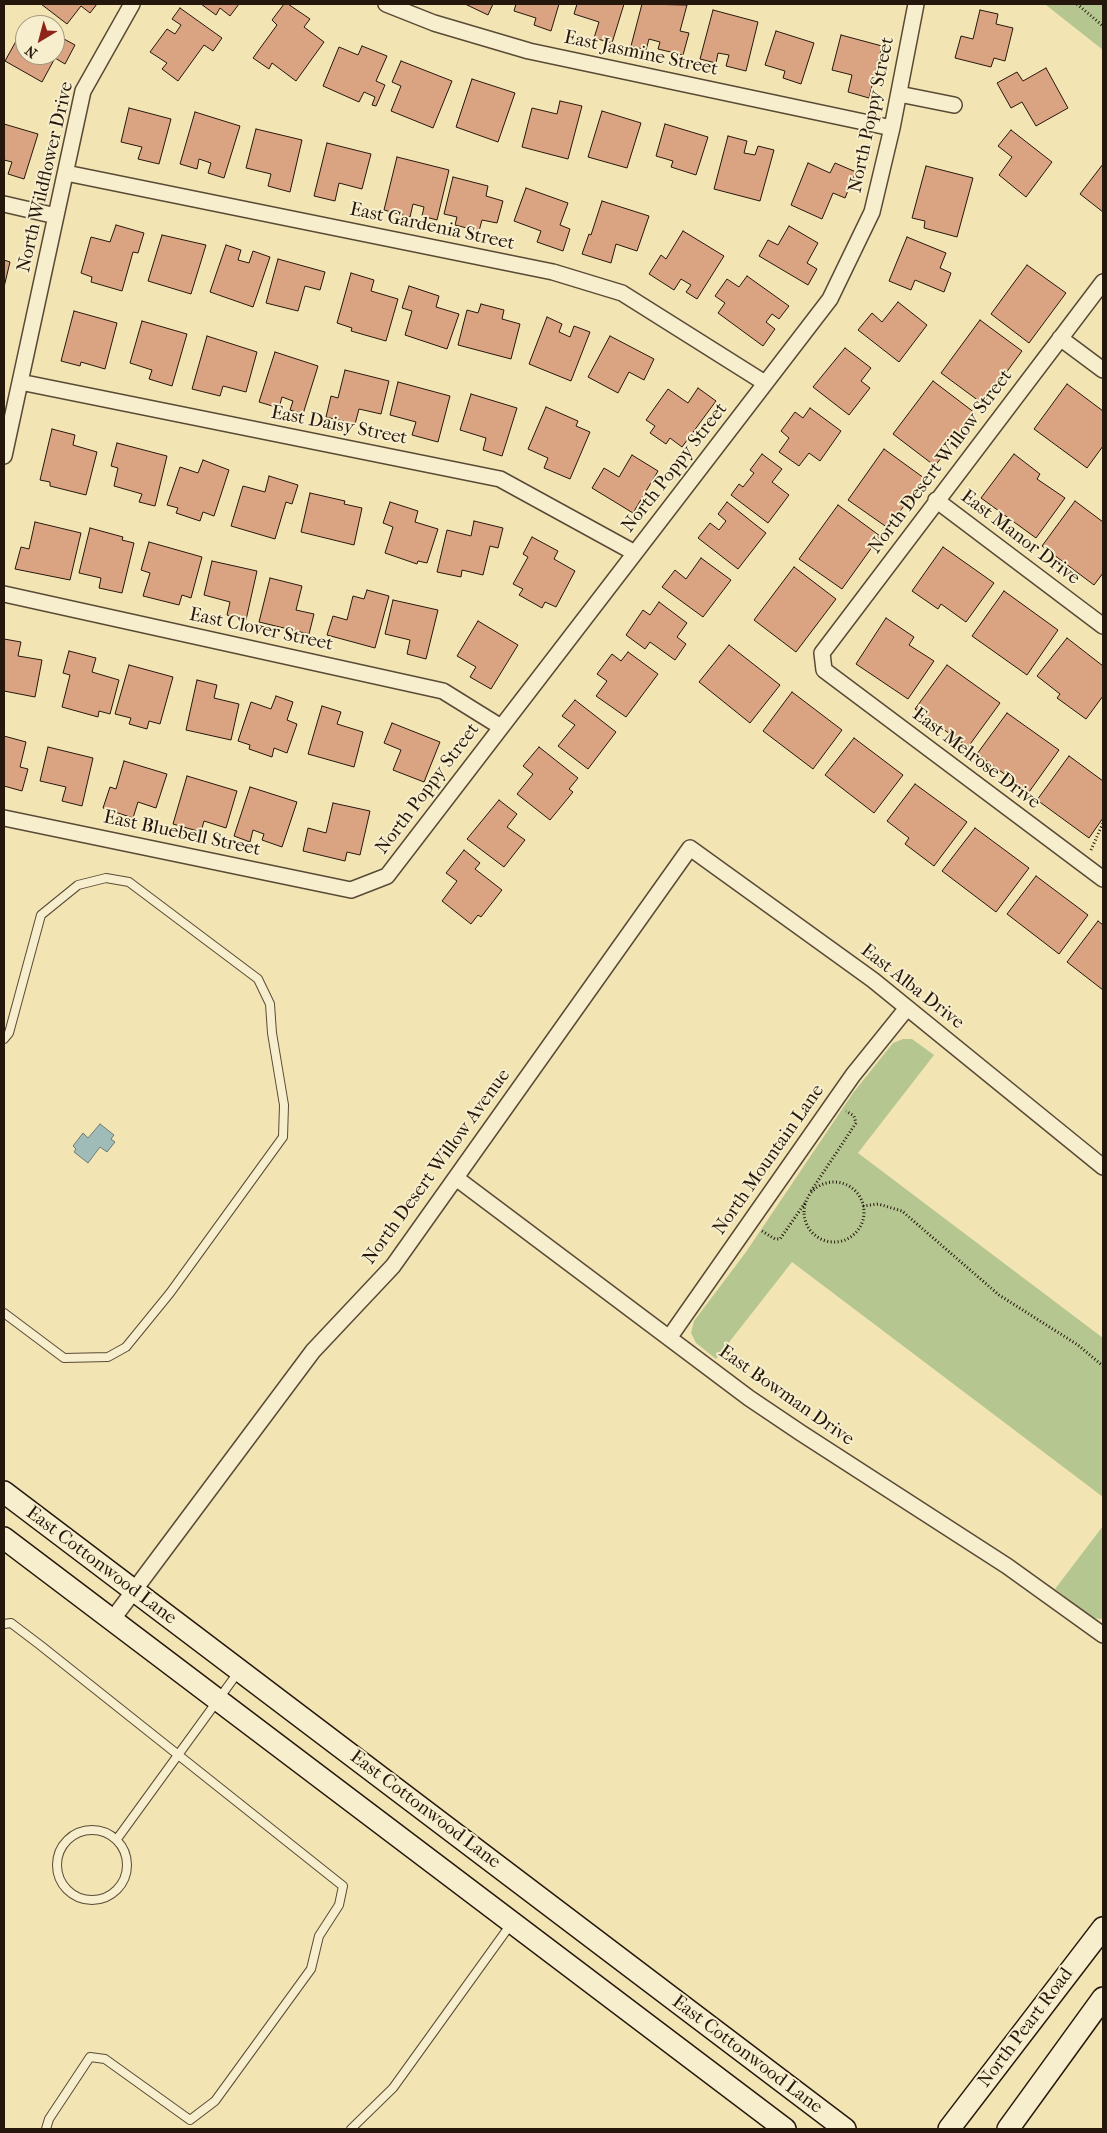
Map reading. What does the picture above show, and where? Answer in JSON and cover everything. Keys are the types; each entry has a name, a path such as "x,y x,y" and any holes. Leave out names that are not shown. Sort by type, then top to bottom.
{"main road":[{"name":"East Cottonwood Lane","path":"4,1492 845,2129"},
{"name":"East Cottonwood Lane","path":"4,1538 785,2129"},
{"name":"North Peart Road","path":"949,2129 1103,1928"},
{"path":"1008,2129 1103,1998"}],"street":[{"name":"North Wildflower Drive","path":"4,456 7,426 20,382 83,91 132,4"},
{"name":"East Jasmine Street","path":"386,4 434,23 529,51 892,128"},
{"name":"North Poppy Street","path":"351,890 387,876 830,299 872,212 892,128 916,4"},
{"path":"899,94 954,105"},
{"name":"East Gardenia Street","path":"66,172 553,272 622,293 765,383"},
{"path":"4,204 56,216"},
{"name":"North Desert Willow Street","path":"824,670 822,653 936,500 1103,282"},
{"path":"1060,338 1103,370"},
{"name":"East Daisy Street","path":"20,382 500,479 635,552"},
{"name":"East Manor Drive","path":"936,500 1103,626"},
{"name":"East Clover Street","path":"4,594 443,691 501,727"},
{"name":"East Melrose Drive","path":"824,670 1103,879"},
{"name":"East Bluebell Street","path":"4,818 351,890"},
{"name":"East Alba Drive","path":"690,848 907,1008 1103,1167"},
{"name":"North Desert Willow Avenue","path":"112,1620 314,1351 393,1266 690,848"},
{"name":"North Mountain Lane","path":"669,1338 852,1075 907,1008"},
{"name":"East Bowman Drive","path":"456,1178 669,1338 801,1433 1007,1566 1103,1635"}],"lane":[{"path":"4,1039 9,1033 41,916 78,885 106,878 129,882 258,979 270,1004 272,1033 284,1105 283,1137 251,1185 170,1293 126,1346 108,1357 64,1358 4,1313"},
{"path":"4,1624 11,1623 18,1628 343,1886 339,1905 319,1936 312,1969 215,2101 190,2120 105,2059 90,2057 49,2119 46,2129"},
{"path":"117,1839 239,1671"},
{"path":"94,1829 108,1833 117,1839 123,1846 128,1863 126,1877 121,1887 113,1894 92,1901 80,1898 67,1890 60,1880 57,1868 57,1857 64,1842 78,1832 94,1829"},
{"path":"351,2129 393,2088 512,1922"}],"path":[{"path":"1076,4 1103,26"},
{"path":"1081,862 1093,848 1103,823"},
{"path":"763,1232 775,1239 780,1239 805,1202 856,1123 854,1116 844,1110"},
{"path":"805,1202 805,1221 809,1230 825,1241 835,1242 854,1234 860,1226 863,1206 859,1196 844,1184 825,1183 810,1194"},
{"path":"863,1206 878,1204 902,1211 1006,1300 1071,1340 1103,1366"}],"green space":[{"path":"1039,4 1103,4 1103,50 1046,5"},
{"path":"903,1039 912,1039 934,1055 858,1153 1103,1338 1103,1497 792,1262 716,1359 696,1343 691,1333 694,1321 746,1252 853,1093 893,1043"},
{"path":"1103,1526 1102,1619 1093,1618 1055,1589"}],"water":[{"path":"100,1124 114,1135 111,1139 115,1142 107,1152 100,1147 88,1163 74,1152 76,1149 73,1146 83,1133 88,1138"}],"building":[{"path":"41,4 97,4 90,13 81,6 67,24 65,22 65,15 55,15"},
{"path":"201,4 239,4 230,16 220,8 216,15"},
{"path":"284,4 288,4 310,19 304,27 324,42 296,81 272,63 269,69 253,58 277,25 272,20"},
{"path":"465,4 493,4 488,15"},
{"path":"516,4 559,4 551,31 534,25 536,18 514,11"},
{"path":"577,4 624,4 612,43 594,38 599,22 574,14"},
{"path":"642,4 687,5 680,31 689,33 683,55 658,49 660,42 649,39 646,50 631,46"},
{"path":"180,8 222,38 213,51 204,45 178,81 162,69 167,63 150,52 167,29 175,34 181,25 172,19"},
{"path":"713,10 758,22 746,71 726,66 729,55 718,53 716,63 700,59"},
{"path":"980,10 998,14 996,24 1013,28 1005,61 994,58 991,67 955,58 961,36 973,39"},
{"path":"776,31 814,43 801,84 783,78 785,71 765,65"},
{"path":"841,35 882,46 869,98 848,92 852,75 832,70"},
{"path":"65,40 75,45 65,64"},
{"path":"15,43 15,65 51,65 42,82 5,61"},
{"path":"362,46 387,56 376,81 385,85 376,106 372,105 375,97 364,92 359,102 323,86 339,47 358,55"},
{"path":"401,61 452,81 433,128 391,111 401,86 392,82"},
{"path":"1046,68 1068,108 1036,126 1022,102 1011,108 997,83 1017,72 1023,81"},
{"path":"472,79 515,93 498,142 456,127"},
{"path":"560,101 582,106 568,159 522,147 532,108 557,114"},
{"path":"129,108 171,119 159,164 138,159 142,147 121,142"},
{"path":"602,111 641,123 627,168 588,157"},
{"path":"195,112 240,126 224,178 208,173 211,163 199,159 197,169 180,164"},
{"path":"4,124 38,134 24,179 8,174 12,162 4,160"},
{"path":"665,124 708,137 696,175 671,167 673,161 656,156"},
{"path":"256,129 302,140 290,192 268,186 271,174 246,168"},
{"path":"1011,130 1052,162 1026,197 999,175 1012,157 998,146"},
{"path":"728,136 747,141 744,153 755,155 758,146 774,150 760,201 714,189"},
{"path":"327,143 371,154 362,189 339,183 335,201 314,196"},
{"path":"397,157 449,170 437,220 422,216 424,207 413,204 410,217 384,210"},
{"path":"808,163 830,173 835,163 856,172 845,198 833,193 822,219 791,205"},
{"path":"1103,164 1103,212 1080,194"},
{"path":"926,166 973,178 957,237 924,228 925,221 912,218"},
{"path":"453,177 488,186 486,196 503,201 497,223 482,220 479,231 455,225 457,217 444,214"},
{"path":"526,188 568,203 560,225 570,229 563,251 537,242 541,231 514,221"},
{"path":"602,201 649,216 637,251 616,244 611,263 582,254 589,234 591,235"},
{"path":"116,225 144,233 138,253 133,252 122,291 91,282 92,277 81,273 91,237 110,242"},
{"path":"789,226 818,243 807,263 817,269 808,285 759,256 768,240 778,245"},
{"path":"683,231 724,256 697,299 686,292 691,285 681,279 674,290 649,274 661,255 666,259"},
{"path":"162,235 206,245 191,294 148,281"},
{"path":"907,237 946,253 940,268 951,273 944,292 915,280 911,290 889,281"},
{"path":"226,245 241,250 238,260 249,263 253,251 270,257 253,307 210,292"},
{"path":"278,259 325,272 320,290 305,286 298,311 266,303"},
{"path":"4,260 10,262 4,287"},
{"path":"1027,265 1066,293 1029,343 991,314"},
{"path":"351,273 374,280 371,291 398,299 386,341 351,331 352,328 337,323"},
{"path":"747,276 789,306 779,319 772,314 766,322 775,329 763,346 718,313 725,303 715,296 727,279 739,287"},
{"path":"409,286 439,296 436,307 459,314 447,349 405,335 412,311 402,308"},
{"path":"898,302 927,325 899,362 858,330 872,313 882,322"},
{"path":"481,304 504,310 502,319 520,324 511,359 458,345 467,310 478,313"},
{"path":"74,311 117,323 105,369 81,362 80,366 61,361"},
{"path":"547,317 562,324 559,332 570,337 574,326 590,332 571,381 529,364"},
{"path":"980,320 1022,351 983,404 941,373"},
{"path":"142,321 187,334 172,386 149,379 152,370 130,363"},
{"path":"207,336 257,352 246,392 223,386 220,396 192,389"},
{"path":"610,336 654,359 644,380 629,372 618,393 588,377"},
{"path":"845,348 871,368 861,381 870,388 849,415 813,387"},
{"path":"275,352 318,366 303,414 290,410 293,401 282,397 279,408 259,402"},
{"path":"345,370 389,381 381,414 359,409 355,424 326,417 331,396 338,398"},
{"path":"933,381 975,413 935,466 893,434"},
{"path":"398,382 450,396 438,442 412,435 416,422 390,415"},
{"path":"1067,384 1103,411 1103,446 1087,468 1034,429"},
{"path":"698,388 716,401 682,447 670,438 666,444 650,433 655,426 646,420 668,389 688,403"},
{"path":"471,394 517,408 502,456 483,450 486,438 460,430"},
{"path":"546,407 578,421 576,426 590,432 570,479 544,468 548,458 528,449"},
{"path":"810,408 841,431 820,461 809,453 799,466 779,452 789,438 781,431 795,412 803,418"},
{"path":"52,429 75,435 73,445 97,452 86,495 50,486 50,482 40,480"},
{"path":"117,443 167,456 155,506 139,502 142,494 114,486 118,468 111,466"},
{"path":"884,449 924,478 888,528 848,500"},
{"path":"762,454 782,469 772,482 789,495 768,523 731,495 739,484 743,487 754,473 750,470"},
{"path":"1014,454 1040,474 1037,479 1065,498 1036,538 981,498"},
{"path":"632,455 658,471 633,513 592,488 604,468 619,477"},
{"path":"203,460 229,470 214,516 203,512 200,521 176,513 178,508 167,505 180,467 198,473"},
{"path":"269,476 298,485 292,504 286,502 275,539 231,526 243,486 265,492"},
{"path":"310,493 345,501 344,504 362,508 354,545 301,532"},
{"path":"1075,501 1103,522 1103,573 1094,585 1042,546"},
{"path":"390,502 418,511 415,522 438,529 427,563 418,561 417,564 385,553 393,527 383,523"},
{"path":"727,502 766,533 738,569 698,538 710,523 719,530 726,521 718,514"},
{"path":"838,505 880,536 842,589 799,559"},
{"path":"474,521 503,528 498,548 490,546 483,575 462,570 461,577 437,572 447,530 471,536"},
{"path":"35,522 81,533 70,580 15,569 21,547 29,549"},
{"path":"90,528 123,537 122,540 134,543 122,593 99,588 101,578 79,573"},
{"path":"532,537 558,551 554,559 575,571 556,607 545,602 542,608 519,595 523,589 513,584 528,557 523,554"},
{"path":"149,542 202,557 191,598 182,595 179,605 143,596 150,573 141,570"},
{"path":"943,547 994,583 966,622 941,604 938,609 912,591"},
{"path":"701,558 731,580 703,617 662,587 675,570 686,579"},
{"path":"212,561 257,571 246,620 227,615 230,602 204,595"},
{"path":"794,567 836,599 796,652 754,620"},
{"path":"270,578 302,586 296,610 314,614 309,634 259,622"},
{"path":"367,590 389,596 375,648 327,635 333,616 347,620 353,596 364,599"},
{"path":"1004,591 1058,630 1027,675 972,636"},
{"path":"393,600 438,610 426,659 407,654 410,640 385,634"},
{"path":"659,602 687,623 677,637 686,644 675,660 650,642 645,649 626,635 643,610 650,615"},
{"path":"886,618 914,637 909,645 934,661 908,699 856,664"},
{"path":"478,621 518,645 491,689 470,677 476,667 457,656"},
{"path":"1067,638 1103,666 1103,696 1086,719 1057,698 1060,694 1037,676"},
{"path":"4,639 21,642 18,656 42,660 35,697 4,691"},
{"path":"729,645 780,685 750,723 699,682"},
{"path":"69,651 96,658 92,672 119,680 110,714 99,711 98,717 62,707 70,675 63,673"},
{"path":"628,652 658,674 626,717 596,696 607,681 597,674 612,654 621,661"},
{"path":"129,665 173,677 160,724 149,721 147,729 129,724 131,718 115,714"},
{"path":"947,665 1000,703 968,747 915,709"},
{"path":"197,680 217,685 214,698 239,704 231,740 186,730"},
{"path":"792,692 842,730 813,769 763,731"},
{"path":"276,696 293,702 287,720 297,724 287,753 274,748 272,757 249,749 250,745 238,741 251,702 271,709"},
{"path":"575,700 616,732 588,769 558,746 575,725 562,716"},
{"path":"322,706 341,712 337,724 363,732 354,767 308,754"},
{"path":"1007,713 1059,750 1029,792 977,754"},
{"path":"392,723 440,742 424,782 393,770 401,750 384,743"},
{"path":"4,736 26,742 20,767 28,769 22,791 4,786"},
{"path":"854,738 903,775 874,813 825,775"},
{"path":"48,747 93,758 82,806 62,801 66,787 40,781"},
{"path":"539,747 578,778 569,789 573,792 550,820 517,794 533,774 523,766"},
{"path":"1069,756 1103,781 1103,818 1089,838 1037,800"},
{"path":"124,761 167,774 156,808 138,802 133,818 103,808 110,787 116,789"},
{"path":"187,776 237,791 226,828 204,821 201,832 173,824"},
{"path":"915,784 967,822 934,866 905,844 909,838 887,821"},
{"path":"250,787 297,802 282,847 262,840 264,834 253,830 250,842 234,836"},
{"path":"499,800 517,814 507,827 525,840 504,867 467,839"},
{"path":"333,803 370,811 360,855 347,852 345,861 303,851 308,828 326,833"},
{"path":"975,828 1029,868 996,912 942,871"},
{"path":"464,850 480,863 475,869 502,890 481,917 478,915 471,924 442,901 457,881 446,873"},
{"path":"1036,876 1088,915 1059,954 1007,914"},
{"path":"1098,921 1103,925 1103,990 1067,962"}]}
